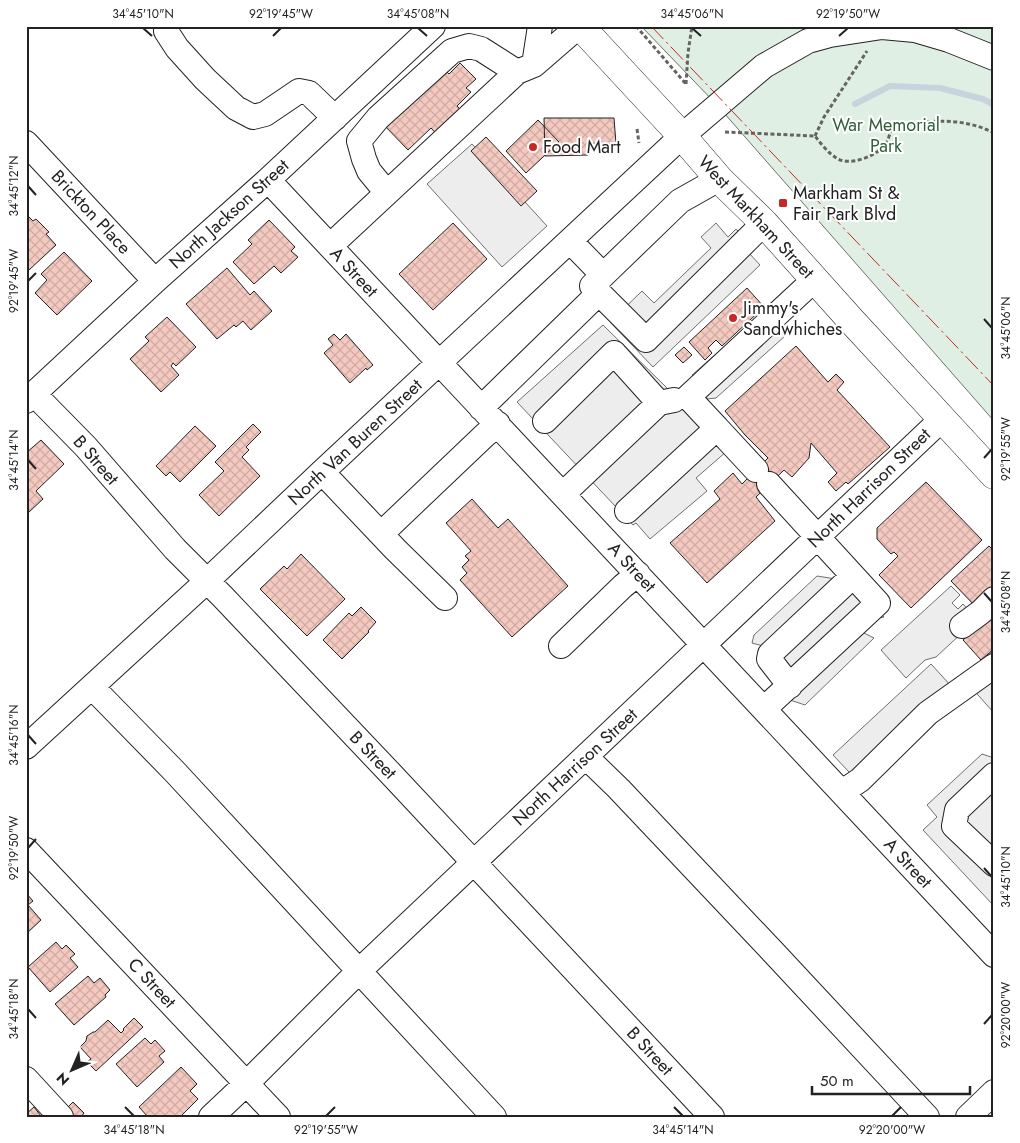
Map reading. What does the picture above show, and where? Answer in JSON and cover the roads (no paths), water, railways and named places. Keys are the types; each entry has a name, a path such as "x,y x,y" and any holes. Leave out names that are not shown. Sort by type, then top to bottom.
{"main road":[{"name":"West Markham Street","path":"579,26 682,136 719,179 764,223 994,475"}],"street":[{"path":"168,26 166,31 177,48 204,79 236,108 253,117 265,114 299,91 309,93 335,118"},
{"name":"North Jackson Street","path":"30,398 155,281 335,118 432,26"},
{"path":"526,68 540,26"},
{"path":"330,246 526,68 579,26"},
{"name":"North Van Buren Street","path":"26,747 207,581 682,136 764,66 830,31 882,27 915,30 949,40 994,58"},
{"path":"388,193 370,171 364,159 359,141 378,118 452,51 468,46 481,49 526,68"},
{"name":"Brickton Place","path":"26,143 155,281"},
{"path":"481,408 680,201 719,179"},
{"name":"A Street","path":"268,180 842,792 991,945"},
{"path":"570,241 601,284 646,340 764,223"},
{"path":"563,494 659,402 688,397 814,280"},
{"path":"545,421 614,353 659,402"},
{"path":"688,397 878,603 764,709"},
{"name":"B Street","path":"30,398 86,447 174,549 207,581 391,774 712,1117"},
{"name":"North Harrison Street","path":"211,1117 359,970 942,419"},
{"path":"381,534 498,424"},
{"path":"627,511 717,428"},
{"path":"322,472 445,598"},
{"path":"561,646 622,586 638,574"},
{"path":"790,686 769,659 770,654 853,576"},
{"path":"962,626 981,612 994,599"},
{"path":"842,792 860,780 928,713 994,666"},
{"path":"92,687 175,772 494,1117"},
{"path":"586,757 619,789 927,1117"},
{"path":"994,775 957,810 954,826 994,864"},
{"name":"C Street","path":"26,850 278,1117"},
{"path":"26,1079 61,1117"},
{"path":"968,1117 994,1092"}],"waterway":[{"path":"855,104 890,86 940,88 983,99 994,105"}],"place":[{"name":"Food Mart","path":"533,147"},
{"name":"Markham St & Fair Park Blvd","path":"783,203"},
{"name":"Jimmy's Sandwhiches","path":"733,318"}],"park label":[{"name":"War Memorial Park","path":"886,135"}]}
